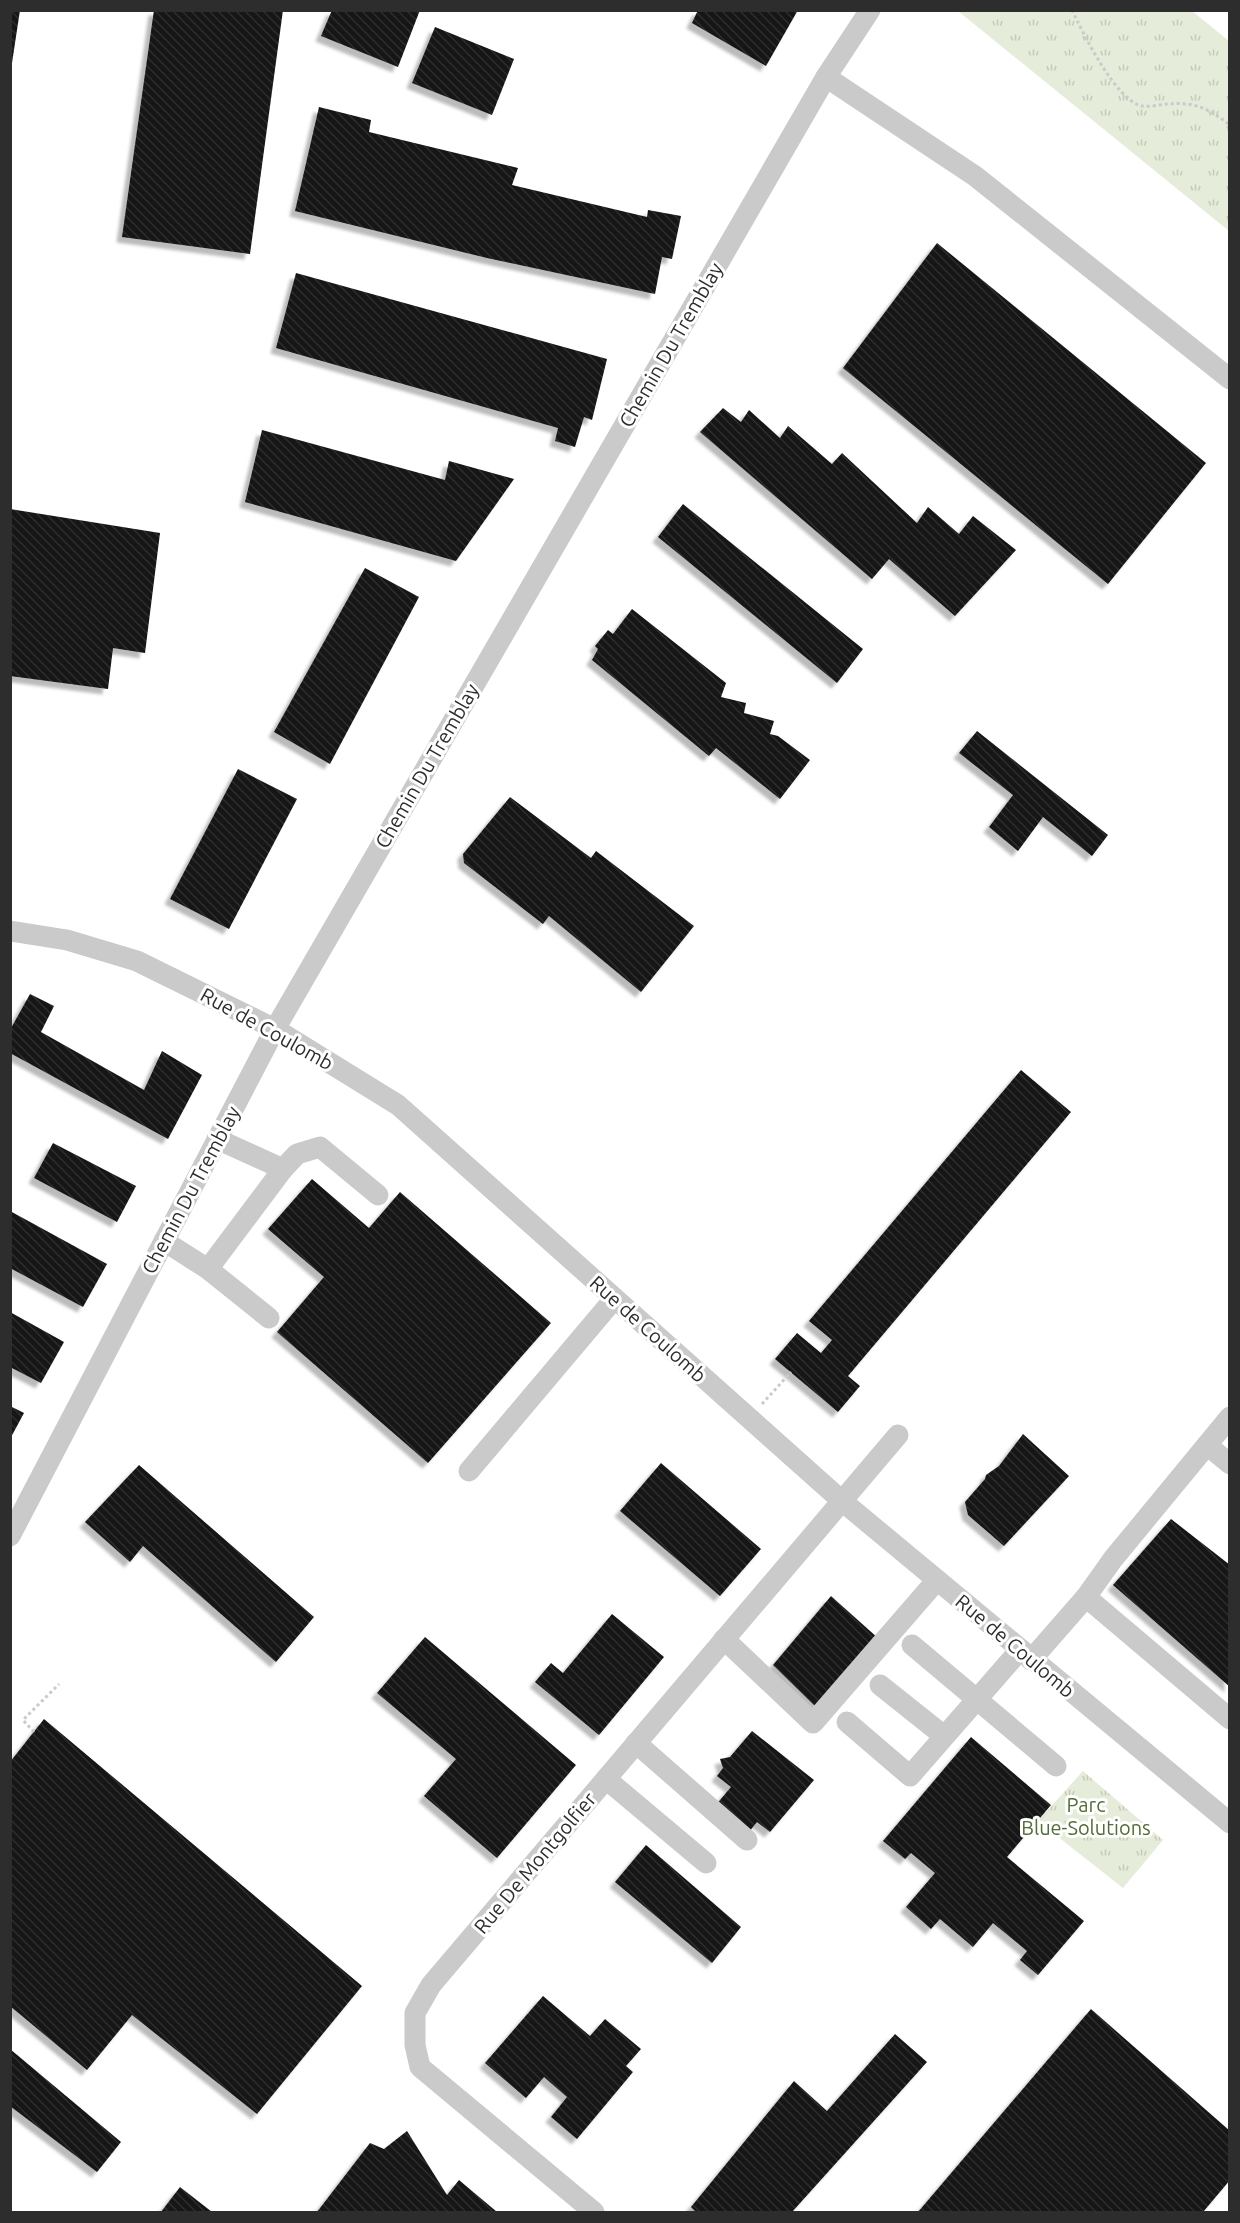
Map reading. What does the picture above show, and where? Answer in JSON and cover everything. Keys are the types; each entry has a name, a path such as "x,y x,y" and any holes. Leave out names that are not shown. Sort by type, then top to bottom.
{"street":[{"name":"Chemin Du Tremblay","path":"10,1536 275,1029 826,77 870,10"},
{"path":"826,77 975,176 1230,379"},
{"name":"Rue de Coulomb","path":"10,930 67,940 137,961 275,1029 398,1105 842,1501 1230,1823"},
{"path":"217,1139 283,1170"},
{"path":"208,1269 297,1154 320,1147 378,1195"},
{"path":"164,1241 208,1269 269,1318"},
{"path":"469,1471 614,1299"},
{"path":"848,1722 910,1776 978,1698 1086,1597 1113,1559 1230,1417"},
{"name":"Rue De Montgolfier","path":"594,2212 420,2067 415,2045 415,2013 431,1985 898,1435"},
{"path":"1207,1445 1230,1464"},
{"path":"724,1640 813,1723 937,1580"},
{"path":"1086,1597 1230,1719"},
{"path":"912,1645 978,1698 1056,1766"},
{"path":"880,1686 944,1737"},
{"path":"636,1743 747,1840"},
{"path":"606,1779 706,1863"}],"path":[{"path":"1072,10 1090,46 1119,90 1141,106 1186,103 1209,109 1230,125"},
{"path":"749,1419 791,1372"},
{"path":"34,1732 23,1720 59,1684"}],"green space":[{"path":"958,11 1192,11 1229,41 1229,231"},
{"name":"Parc Blue-Solutions","path":"1083,1771 1163,1840 1123,1888 1038,1821"}],"building":[{"path":"10,10 20,10 12,63 10,63"},
{"path":"154,10 283,10 250,254 122,237"},
{"path":"332,10 420,10 398,67 321,36"},
{"path":"698,10 798,10 766,66 692,23"},
{"path":"435,27 514,59 492,115 412,83"},
{"path":"319,107 371,120 369,132 518,168 512,185 647,217 648,210 681,216 672,259 662,257 655,294 487,258 295,211"},
{"path":"937,243 1206,463 1108,584 843,368"},
{"path":"296,273 607,359 592,420 584,417 575,447 555,441 558,428 276,348"},
{"path":"723,408 741,422 749,410 780,438 788,426 832,464 842,453 917,523 928,507 959,534 973,516 1016,550 955,616 889,559 872,579 700,432"},
{"path":"262,430 445,480 449,461 514,479 456,561 245,502"},
{"path":"683,504 863,649 837,683 658,537"},
{"path":"10,509 160,533 145,653 113,648 108,689 10,676"},
{"path":"365,568 419,597 330,764 274,732"},
{"path":"632,609 726,683 721,697 746,703 744,713 774,721 770,734 778,736 810,760 780,799 716,748 709,756 592,660 598,649 595,646 608,630 613,634"},
{"path":"977,731 1108,835 1092,856 1043,817 1018,851 989,827 1013,795 959,753"},
{"path":"238,769 297,799 229,929 170,899"},
{"path":"510,797 591,858 596,851 694,926 641,992 549,916 543,924 464,863 463,854"},
{"path":"30,994 54,1006 41,1032 144,1090 162,1051 202,1075 168,1139 10,1053 10,1030"},
{"path":"1021,1070 1071,1112 848,1376 860,1386 838,1412 775,1359 797,1333 821,1353 832,1340 809,1321"},
{"path":"53,1143 136,1186 117,1222 34,1178"},
{"path":"312,1179 369,1228 400,1192 551,1323 428,1463 277,1332 324,1277 268,1229"},
{"path":"10,1211 107,1264 83,1307 10,1268"},
{"path":"10,1312 64,1342 41,1383 10,1367"},
{"path":"10,1406 24,1413 10,1439"},
{"path":"1023,1434 1069,1476 1004,1546 968,1515 965,1502 986,1475 999,1466"},
{"path":"661,1463 761,1549 720,1596 620,1511"},
{"path":"139,1465 314,1617 276,1662 143,1546 130,1562 85,1522"},
{"path":"1171,1519 1230,1565 1230,1687 1113,1585"},
{"path":"831,1596 879,1639 818,1709 773,1665"},
{"path":"612,1614 664,1657 599,1735 535,1682 551,1663 563,1673"},
{"path":"425,1637 576,1765 497,1858 424,1796 456,1759 377,1693"},
{"path":"44,1719 362,1986 257,2114 132,2015 87,2070 10,2006 10,1762"},
{"path":"752,1731 814,1780 770,1832 757,1822 748,1833 715,1806 731,1787 717,1776 723,1768 720,1759 730,1757"},
{"path":"971,1737 1051,1805 1007,1857 1084,1921 1038,1975 1020,1960 1027,1951 993,1923 973,1947 940,1919 931,1929 906,1907 935,1873 911,1853 905,1859 883,1841"},
{"path":"646,1845 741,1927 712,1963 615,1882"},
{"path":"543,1996 590,2036 605,2019 641,2049 626,2066 633,2072 577,2139 551,2117 567,2097 544,2077 526,2098 485,2063"},
{"path":"1091,2009 1230,2131 1230,2180 1203,2212 918,2212"},
{"path":"895,2034 927,2062 792,2212 696,2212 691,2207 794,2081 827,2111"},
{"path":"10,2049 121,2142 97,2172 10,2106"},
{"path":"407,2131 447,2195 459,2180 497,2212 317,2212 370,2143 384,2149"},
{"path":"180,2187 212,2212 161,2212"}]}
